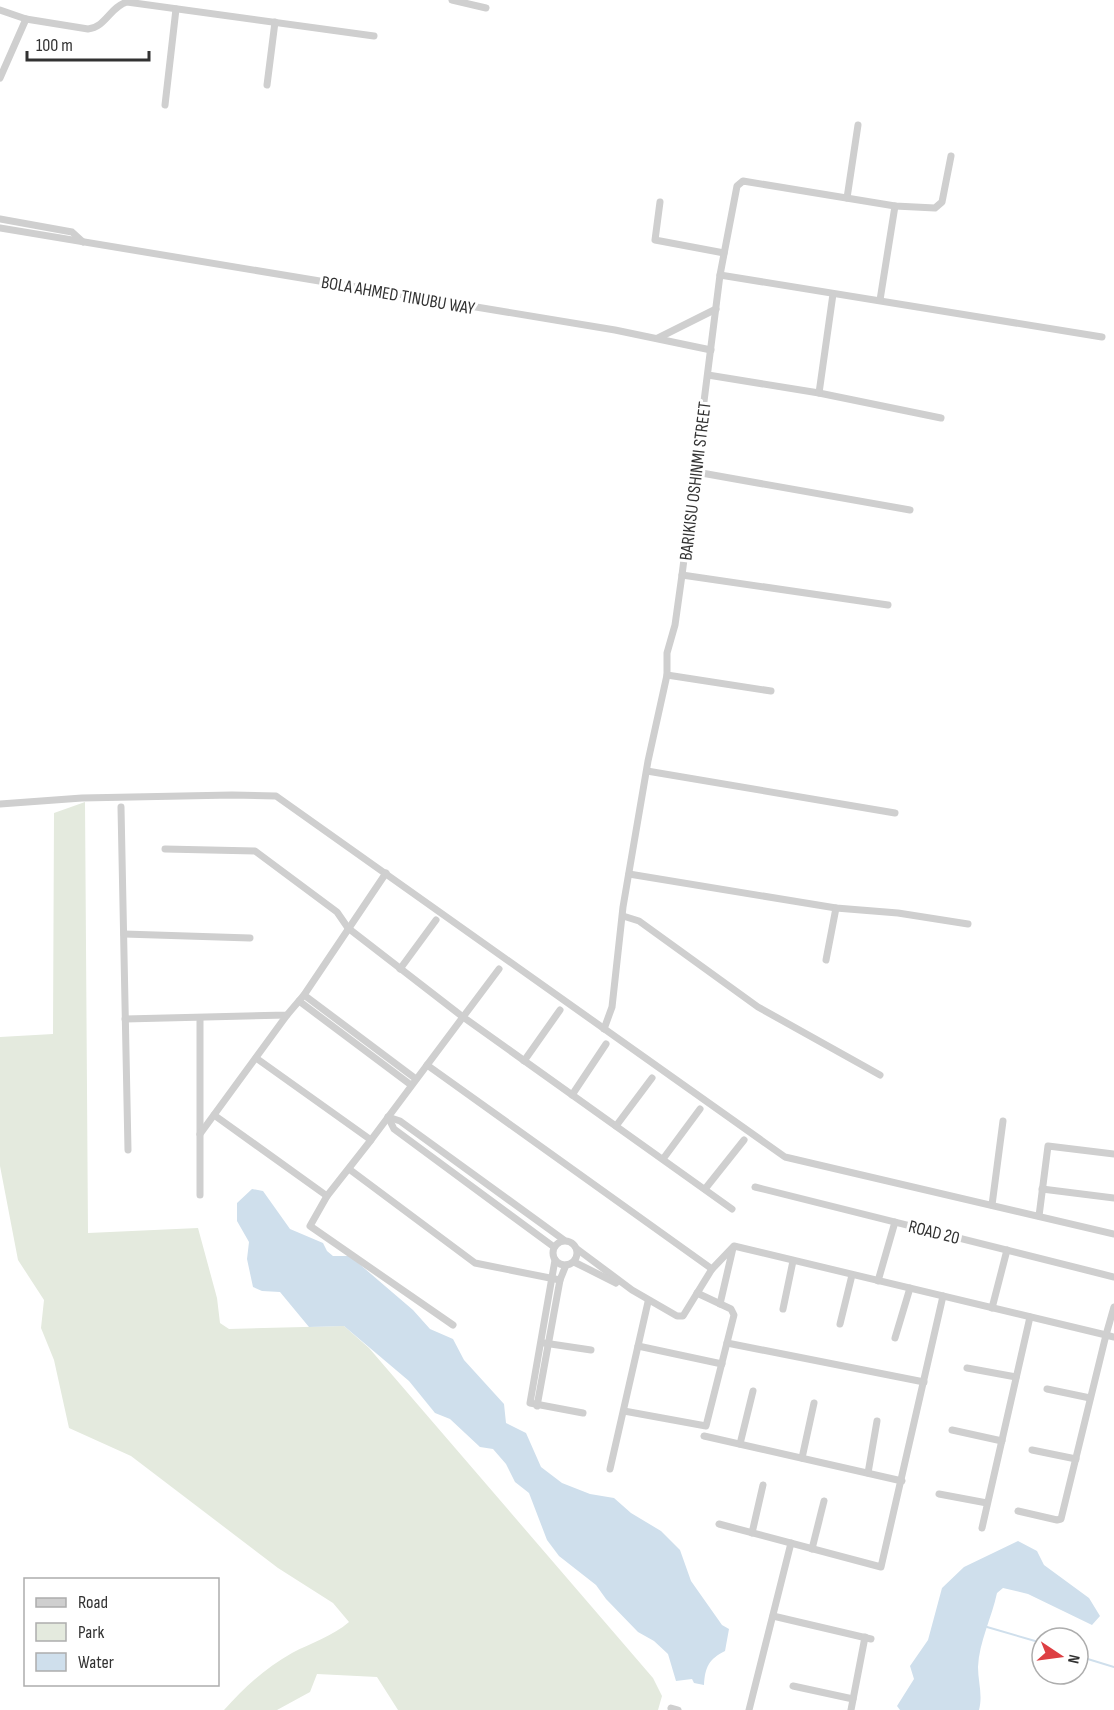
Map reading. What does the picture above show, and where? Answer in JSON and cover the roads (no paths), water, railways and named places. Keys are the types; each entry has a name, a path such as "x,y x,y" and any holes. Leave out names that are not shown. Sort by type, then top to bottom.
{"street":[{"path":"452,0 486,8"},
{"path":"0,10 26,19 88,29 98,27 119,4 127,2 374,36"},
{"path":"165,105 176,9"},
{"path":"0,78 26,19"},
{"path":"267,86 275,22"},
{"path":"847,198 858,125"},
{"name":"BARIKISU OSHINMI STREET","path":"604,1029 612,1007 616,956 629,874 667,675 667,653 682,575 720,275 739,183 896,207 938,207 942,202 951,156"},
{"path":"660,202 655,240 724,253"},
{"path":"880,300 896,207"},
{"path":"0,219 72,232 85,243"},
{"name":"BOLA AHMED TINUBU WAY","path":"0,228 658,338 711,350"},
{"path":"720,275 1102,337"},
{"path":"819,393 833,294"},
{"path":"658,338 716,309"},
{"path":"708,375 819,393 941,418"},
{"path":"696,472 910,510"},
{"path":"682,575 888,605"},
{"path":"667,675 771,691"},
{"path":"647,771 895,813"},
{"path":"0,804 82,798 270,795 282,800 386,873 785,1157 1114,1234"},
{"path":"121,807 128,1150"},
{"path":"165,849 255,850 337,912 348,928 463,1017 732,1209"},
{"path":"200,1134 301,998 386,873"},
{"path":"629,874 836,908 898,913 968,924"},
{"path":"826,960 836,908"},
{"path":"623,916 639,921 758,1007 880,1075"},
{"path":"400,969 436,920"},
{"path":"124,934 250,938"},
{"path":"453,1325 312,1229 309,1223 499,969"},
{"path":"301,998 414,1082"},
{"path":"524,1061 560,1010"},
{"path":"125,1019 286,1016"},
{"path":"200,1018 200,1195"},
{"path":"572,1095 606,1044"},
{"path":"256,1058 371,1140"},
{"path":"426,1065 712,1269"},
{"path":"616,1126 652,1078"},
{"path":"663,1159 700,1109"},
{"path":"214,1115 327,1196"},
{"path":"388,1118 400,1121 564,1240 572,1242 648,1302 681,1317 712,1269 734,1246"},
{"path":"388,1118 394,1128 554,1247 555,1260 539,1342 534,1405"},
{"path":"992,1205 1003,1121"},
{"path":"705,1189 744,1140"},
{"path":"1039,1216 1048,1146 1114,1154"},
{"path":"349,1169 475,1263 560,1280"},
{"name":"ROAD 20","path":"755,1187 1114,1277"},
{"path":"1042,1189 1114,1198"},
{"path":"878,1281 895,1222"},
{"path":"554,1247 564,1240"},
{"path":"734,1246 1110,1336"},
{"path":"720,1304 734,1246"},
{"path":"574,1262 578,1249"},
{"path":"992,1308 1007,1250"},
{"path":"555,1260 566,1265 574,1262 632,1290"},
{"path":"783,1309 793,1261"},
{"path":"534,1405 560,1280 566,1265"},
{"path":"840,1324 852,1275"},
{"path":"895,1338 910,1288"},
{"path":"624,1411 706,1426 733,1311 697,1293"},
{"path":"719,1524 881,1567 943,1296"},
{"path":"610,1469 648,1302"},
{"path":"1018,1511 1060,1520 1090,1398 1110,1336 1114,1307"},
{"path":"982,1528 1030,1317"},
{"path":"539,1342 591,1350"},
{"path":"727,1343 924,1382"},
{"path":"638,1346 722,1364"},
{"path":"967,1368 1016,1377"},
{"path":"1047,1389 1090,1398"},
{"path":"740,1444 753,1391"},
{"path":"802,1458 814,1404"},
{"path":"534,1405 583,1413"},
{"path":"867,1473 877,1421"},
{"path":"952,1430 1002,1441"},
{"path":"704,1436 902,1481"},
{"path":"1032,1450 1076,1459"},
{"path":"752,1533 763,1485"},
{"path":"939,1494 987,1503"},
{"path":"812,1549 824,1501"},
{"path":"749,1710 791,1543"},
{"path":"773,1616 868,1638 851,1710"},
{"path":"793,1686 853,1699"}],"water":[{"path":"252,1189 263,1191 290,1229 323,1243 333,1256 350,1256 413,1310 430,1329 453,1339 464,1360 504,1404 506,1423 526,1433 541,1467 562,1483 590,1494 614,1498 631,1513 661,1531 680,1550 691,1581 722,1625 729,1629 725,1651 709,1664 705,1673 704,1685 694,1683 692,1679 676,1681 668,1654 654,1641 638,1632 606,1599 596,1585 559,1556 547,1540 529,1493 515,1482 506,1464 493,1449 480,1447 450,1419 435,1413 409,1381 344,1326 309,1327 280,1292 262,1291 253,1287 247,1259 249,1242 237,1221 237,1203"},
{"path":"1018,1541 1037,1551 1044,1565 1089,1598 1100,1616 1092,1625 1028,1594 1003,1588 997,1593 981,1648 978,1667 979,1710 900,1710 897,1706 914,1679 910,1666 928,1640 942,1588 964,1567"}],"waterway":[{"path":"987,1627 1030,1640"},
{"path":"1090,1660 1114,1667"}]}
